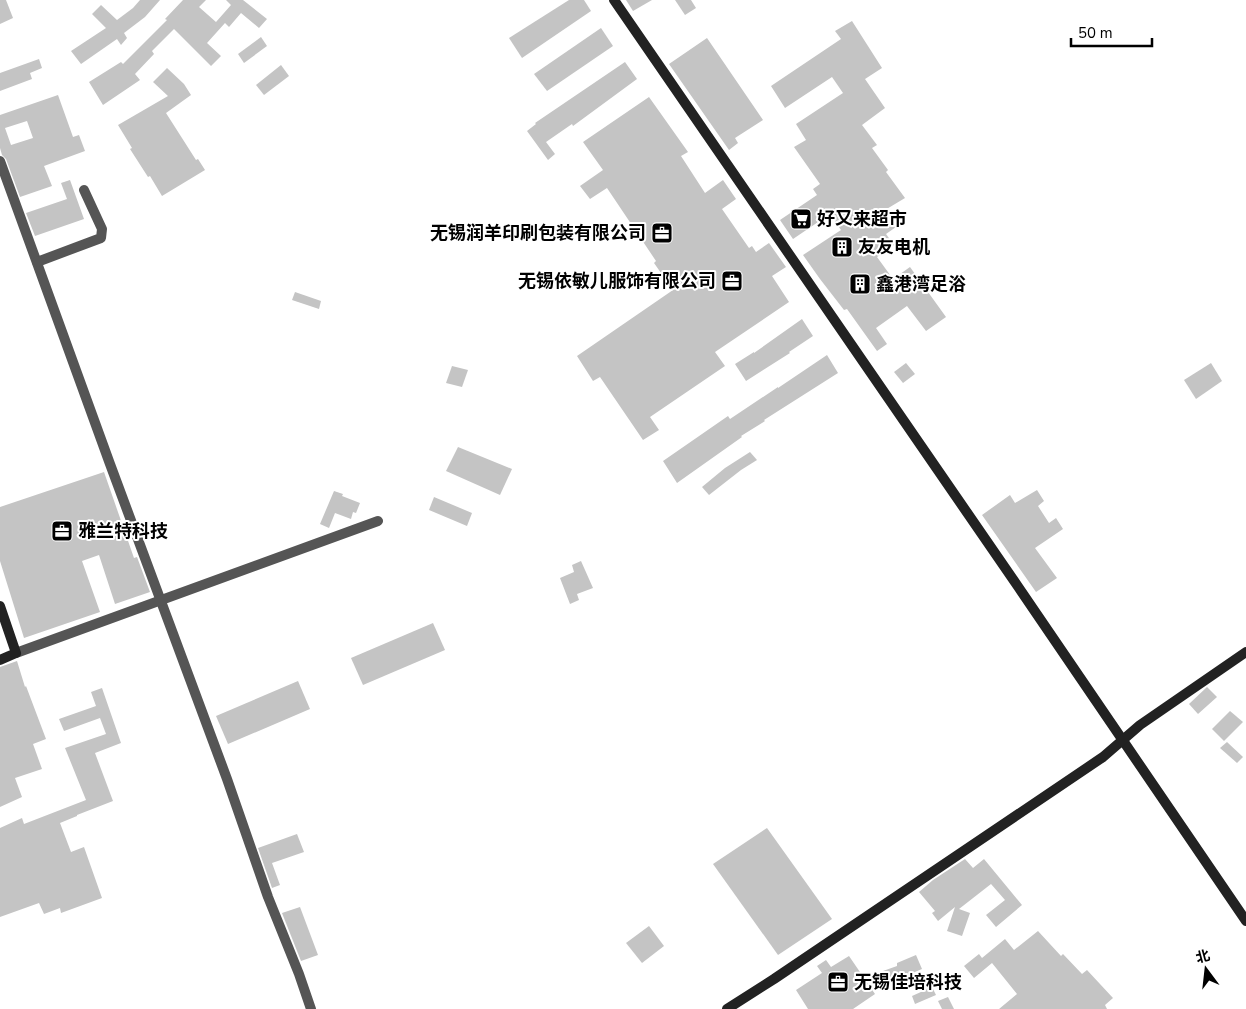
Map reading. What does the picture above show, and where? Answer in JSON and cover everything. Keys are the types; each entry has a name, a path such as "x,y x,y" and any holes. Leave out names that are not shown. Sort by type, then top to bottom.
{"street":[{"path":"614,0 1246,921"},
{"path":"0,161 227,780 268,897 311,1009"},
{"path":"36,262 101,238 102,229 84,190"},
{"path":"0,660 378,521"},
{"path":"0,606 16,654"},
{"path":"727,1009 1103,757 1140,724 1246,652"}],"building":[{"path":"0,0 6,0 13,18 0,24"},
{"path":"140,0 160,0 145,17 124,33 127,38 121,45 117,39 81,64 71,51 106,28 92,14 101,5 117,20"},
{"path":"183,0 206,0 199,7 216,22 231,5 226,0 243,0 267,19 259,28 241,13 229,27 225,23 207,43 221,56 211,66 174,29 152,51 154,54 135,74 140,80 103,105 89,82 121,62 123,64 167,20 165,19"},
{"path":"569,0 584,0 591,11 522,58 509,38"},
{"path":"626,0 652,0 633,11"},
{"path":"675,0 691,0 696,8 685,15"},
{"path":"852,21 882,68 865,79 885,108 862,125 877,145 872,148 888,170 886,172 905,198 885,210 896,227 886,234 894,245 877,257 893,279 910,267 946,317 926,331 907,306 876,328 887,344 877,351 847,309 844,310 803,255 841,230 830,214 793,239 780,220 817,195 813,189 820,184 794,147 806,140 796,124 843,93 832,77 785,108 771,86 841,39 835,31"},
{"path":"601,28 613,46 547,91 534,74"},
{"path":"261,37 267,46 244,63 238,54"},
{"path":"707,38 763,120 735,138 738,143 729,150 669,64"},
{"path":"39,59 42,68 30,73 32,79 0,91 0,73"},
{"path":"625,62 637,79 573,126 572,124 546,142 555,154 548,160 527,131 535,123"},
{"path":"281,65 289,76 264,95 256,85"},
{"path":"167,68 184,84 191,95 166,113 196,160 198,159 205,170 162,196 130,149 132,148 118,125 168,96 153,82"},
{"path":"58,95 73,137 79,135 85,151 44,166 52,186 20,197 0,148 0,115","holes":["27,121 33,138 11,145 5,128"]},
{"path":"649,97 688,152 681,156 705,193 723,180 736,199 722,209 749,248 752,246 756,252 769,243 786,267 772,276 789,302 715,352 725,366 650,417 659,430 643,440 600,377 593,381 577,356 673,290 607,188 590,199 580,186 603,170 583,142"},
{"path":"70,180 84,219 35,236 26,213 67,199 61,183"},
{"path":"295,292 321,301 319,309 292,300"},
{"path":"802,319 813,336 746,381 735,364"},
{"path":"827,355 838,373 764,420 677,483 663,461 728,416 730,419"},
{"path":"906,363 915,374 903,383 894,372"},
{"path":"1211,363 1222,381 1196,399 1184,380"},
{"path":"452,366 468,370 462,387 446,383"},
{"path":"458,447 512,469 500,495 446,471"},
{"path":"750,452 757,460 709,495 702,487 725,468"},
{"name":"雅兰特科技","path":"104,472 134,558 137,557 150,592 115,604 99,555 82,561 100,612 24,638 0,561 0,507"},
{"path":"1037,490 1044,501 1038,506 1049,523 1056,518 1063,529 1035,548 1057,578 1036,592 982,515 1010,495 1015,503"},
{"path":"334,491 360,503 356,513 353,512 351,519 335,513 329,528 320,524"},
{"path":"434,497 472,513 467,526 429,510"},
{"path":"581,561 593,588 577,594 579,600 570,604 560,578 574,572 572,565"},
{"path":"433,623 445,650 363,685 351,658"},
{"path":"17,661 25,687 46,739 33,744 42,769 15,778 22,797 0,807 0,667"},
{"path":"298,681 310,709 228,744 216,716"},
{"path":"1207,687 1217,697 1198,714 1189,704"},
{"path":"102,688 121,743 95,753 113,801 60,823 71,852 84,847 102,898 61,913 60,908 44,914 39,903 0,917 0,828 22,818 24,824 86,800 65,748 106,734 100,718 64,731 59,719 96,706 91,692"},
{"path":"1230,711 1243,722 1224,741 1212,729"},
{"path":"1227,742 1243,757 1237,763 1220,748"},
{"path":"767,828 832,919 778,955 713,864"},
{"path":"297,834 304,852 272,863 280,885 272,888 258,848"},
{"path":"965,859 973,868 984,859 1022,905 996,927 986,915 1005,900 991,884 959,909 970,913 962,936 947,931 955,907 938,921 932,913 935,911 919,892 933,880"},
{"path":"300,907 318,955 301,961 282,913"},
{"path":"649,926 664,946 642,963 626,943"},
{"path":"1038,931 1061,956 1063,954 1082,974 1087,970 1113,998 1105,1005 1107,1009 999,1009 1017,994 992,963 974,978 964,966 979,954 982,958 1005,939 1014,950"},
{"path":"916,955 922,969 890,985 883,971 897,966 897,963"},
{"name":"无锡佳培科技","path":"849,956 875,994 853,1009 808,1009 796,990 822,973 817,966 826,960 831,967"},
{"path":"932,987 936,995 915,1004 912,996"},
{"path":"948,997 954,1009 942,1009 938,1001"}],"place":[{"name":"好又来超市","path":"801,219"},
{"name":"无锡润羊印刷包装有限公司","path":"662,233"},
{"name":"友友电机","path":"842,247"},
{"name":"无锡依敏儿服饰有限公司","path":"732,281"},
{"name":"鑫港湾足浴","path":"860,284"},
{"name":"雅兰特科技","path":"62,531"},
{"name":"无锡佳培科技","path":"838,982"}]}
